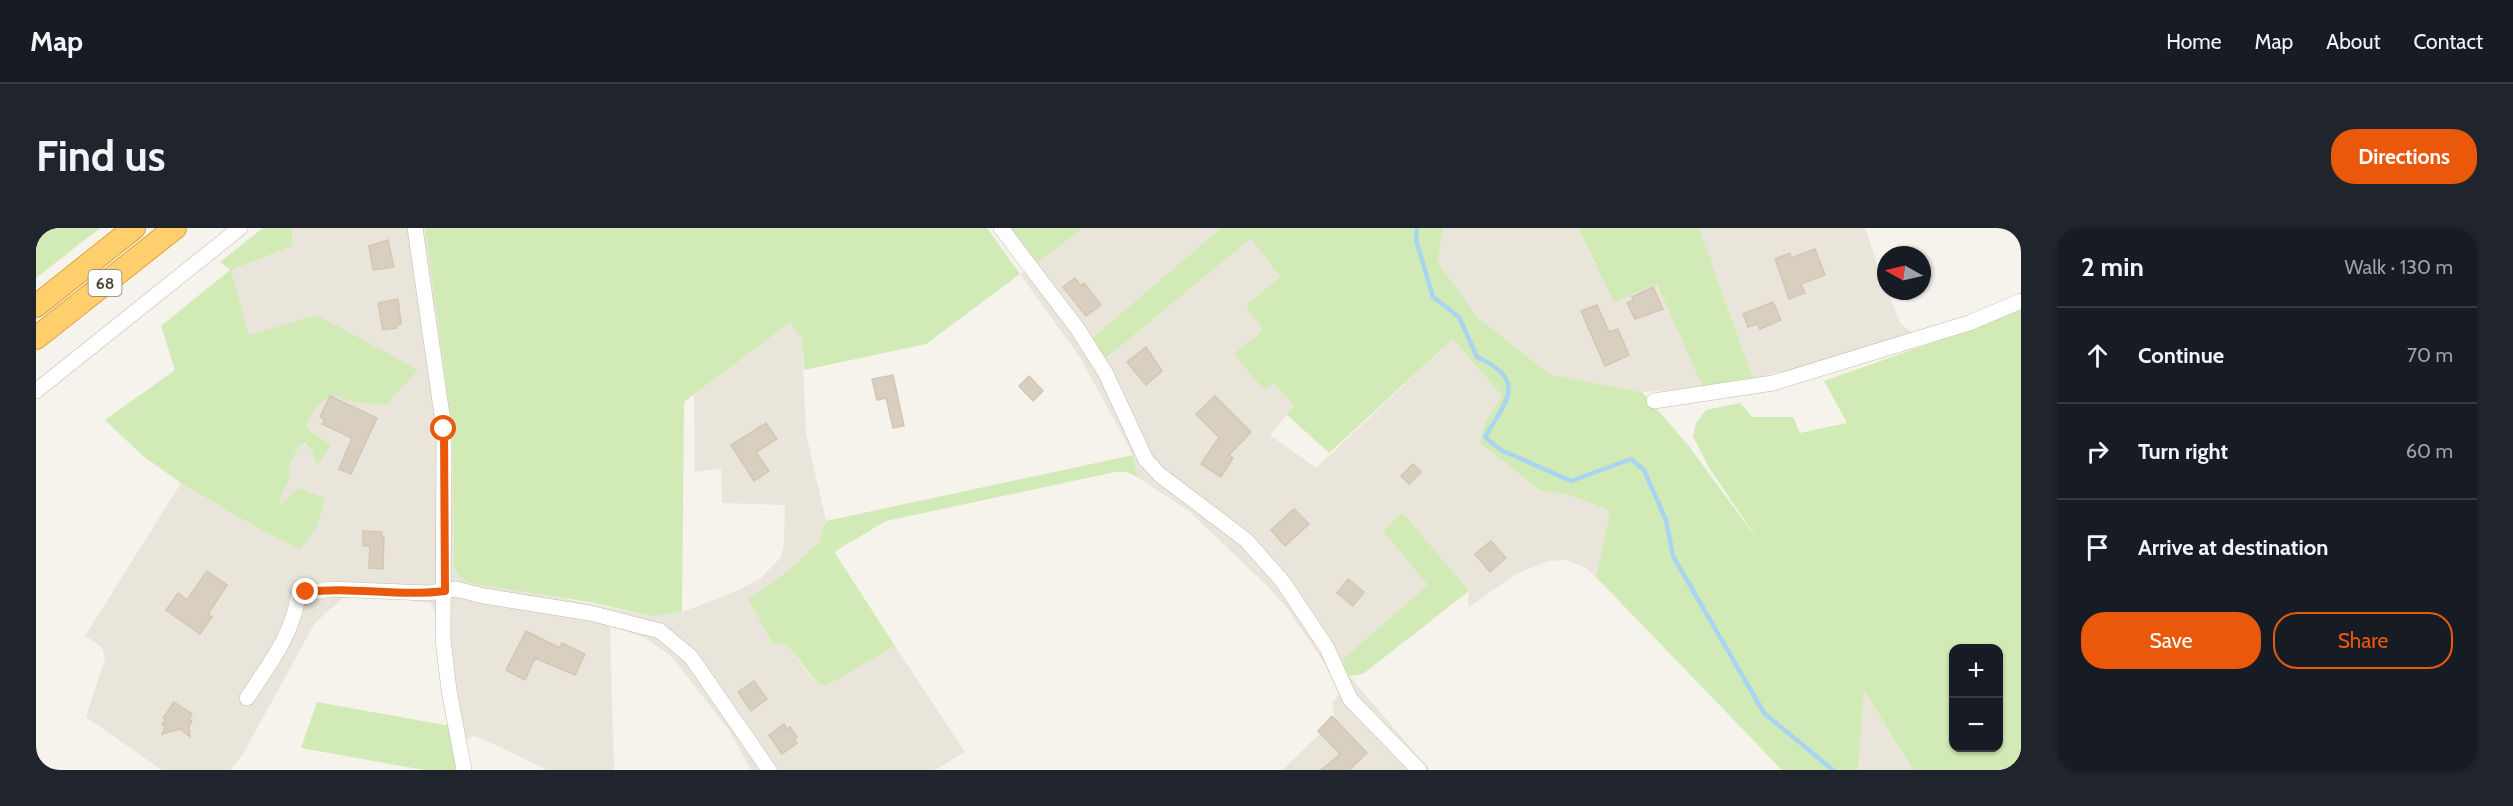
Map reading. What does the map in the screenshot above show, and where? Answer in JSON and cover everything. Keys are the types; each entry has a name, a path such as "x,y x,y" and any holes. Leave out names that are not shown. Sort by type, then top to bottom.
{"highway":[{"name":"68","path":"36,306 134,228"},
{"name":"68","path":"36,338 175,228"}],"street":[{"path":"36,391 240,228"},
{"path":"415,228 444,429 443,639 448,690 464,770"},
{"path":"1001,228 1077,328 1105,372 1146,460 1160,475 1246,540 1283,582 1327,648 1350,699 1419,770"},
{"path":"1654,401 1773,383 1969,323 2021,301"},
{"path":"247,698 289,630 297,607 298,595 331,589 412,593 456,589 484,596 590,613 660,631 691,657 769,770"}],"shaded area":[{"path":"292,228 425,228 452,427 454,567 460,578 651,616 682,612 735,592 761,578 781,557 784,544 785,505 722,503 721,468 695,472 694,395 790,323 802,339 806,433 826,521 818,543 782,576 748,599 782,643 791,649 809,675 826,686 895,646 965,752 935,770 751,770 728,729 671,656 645,638 610,626 614,770 547,770 481,738 473,736 467,739 450,726 436,614 430,603 374,596 345,596 315,623 244,752 231,770 162,770 86,717 105,659 102,647 85,636 181,483 259,529 285,504 281,505 279,502 291,474 288,469 300,445 304,442 313,453 331,445 306,428 314,408 327,398 337,396 267,330 249,336 231,270 291,246"},
{"path":"1082,228 1221,228 1091,339 1105,359 1251,237 1280,277 1247,306 1263,330 1264,390 1274,383 1294,406 1270,435 1316,468 1453,339 1502,396 1486,420 1541,491 1570,495 1610,511 1596,577 1584,567 1566,560 1549,561 1516,574 1468,608 1469,590 1383,531 1429,585 1342,660 1349,676 1430,770 1282,770 1335,719 1332,704 1338,694 1336,687 1323,661 1287,608 1267,586 1189,511 1137,477 1133,455 1081,359 1020,274 1037,264"},
{"path":"1443,228 1578,228 1594,263 1657,284 1703,388 1642,392 1551,375 1477,317 1438,262"},
{"path":"1699,228 1865,228 1877,264 1877,300 1891,300 1900,323 1914,334 1807,368 1774,373 1754,381"},
{"path":"1863,690 1897,745 1913,770 1858,770"}],"green space":[{"path":"36,228 100,228 36,278"},
{"path":"263,228 292,228 292,246 231,270 249,335 317,315 418,370 386,405 346,401 337,396 324,401 313,411 306,428 331,445 317,465 313,453 305,442 300,445 288,468 291,474 279,502 281,505 297,488 325,498 317,527 300,549 259,529 181,483 143,456 105,420 175,370 161,326 230,270 220,262"},
{"path":"425,228 987,228 1020,274 926,344 804,370 802,339 790,323 684,402 682,612 651,616 589,602 470,583 460,578 454,567 452,427"},
{"path":"1011,228 1082,228 1037,264"},
{"path":"1221,228 1443,228 1438,262 1477,317 1551,375 1642,392 1688,445 1760,543 1708,466 1693,436 1696,423 1706,410 1740,403 1752,417 1793,417 1800,433 1847,423 1824,381 1985,324 2021,306 2021,770 1913,770 1864,691 1858,770 1782,770 1596,577 1610,511 1570,495 1541,491 1480,443 1486,420 1502,396 1453,339 1329,453 1286,414 1294,406 1274,383 1264,390 1234,354 1263,330 1246,306 1280,277 1251,238 1105,359 1091,339"},
{"path":"1578,228 1699,228 1754,381 1703,388 1657,284 1614,302"},
{"path":"1133,455 1137,477 1127,472 1115,472 886,521 837,550 835,553 895,646 826,686 813,677 794,653 782,643 774,645 748,599 782,576 818,543 826,521"},
{"path":"1402,512 1469,591 1363,674 1349,676 1342,660 1428,585 1383,531"},
{"path":"317,702 450,726 459,770 424,770 301,748"}],"building":[{"path":"388,240 394,267 373,270 369,246"},
{"path":"1815,249 1825,275 1801,284 1805,293 1789,299 1775,259 1790,253 1791,258"},
{"path":"1075,278 1081,286 1084,283 1101,305 1086,316 1063,287"},
{"path":"1653,287 1663,309 1635,319 1627,303 1633,300 1632,297"},
{"path":"398,299 401,324 397,325 397,328 383,330 378,303"},
{"path":"1773,302 1781,320 1760,329 1758,324 1748,327 1743,314"},
{"path":"1597,305 1609,332 1618,329 1629,355 1605,366 1581,311"},
{"path":"1146,347 1162,371 1146,385 1127,362"},
{"path":"893,375 904,426 893,428 886,398 877,400 872,379"},
{"path":"1029,376 1043,391 1033,401 1019,386"},
{"path":"330,396 377,418 351,474 339,469 352,438 322,424 325,420 320,417"},
{"path":"1215,396 1251,432 1229,455 1233,458 1221,477 1201,464 1219,437 1196,414"},
{"path":"766,423 777,439 756,452 769,471 754,481 731,445"},
{"path":"1413,464 1421,472 1409,484 1401,476"},
{"path":"1294,509 1309,524 1285,546 1271,530"},
{"path":"363,531 382,532 384,537 383,569 369,568 370,546 363,546"},
{"path":"1491,541 1506,558 1490,572 1475,554"},
{"path":"207,571 227,585 208,614 212,617 200,634 166,610 178,593 187,600"},
{"path":"1348,579 1364,592 1353,606 1337,593"},
{"path":"526,631 560,648 562,643 585,654 575,675 535,658 525,680 506,670"},
{"path":"754,681 767,699 751,711 738,692"},
{"path":"174,702 192,714 189,719 192,721 189,726 190,737 180,729 162,734 165,727 162,724 166,720 163,718"},
{"path":"1332,716 1367,753 1349,770 1321,770 1340,754 1318,731"},
{"path":"784,724 787,729 790,727 797,737 794,739 797,743 782,754 769,735"}],"waterway":[{"path":"1417,228 1416,240 1433,297 1459,317 1477,357 1503,374 1508,383 1506,401 1485,437 1501,450 1571,481 1631,459 1644,470 1666,520 1673,556 1764,713 1833,770"}],"route":[{"path":"306,592 331,589 412,593 445,591 444,429"}]}
